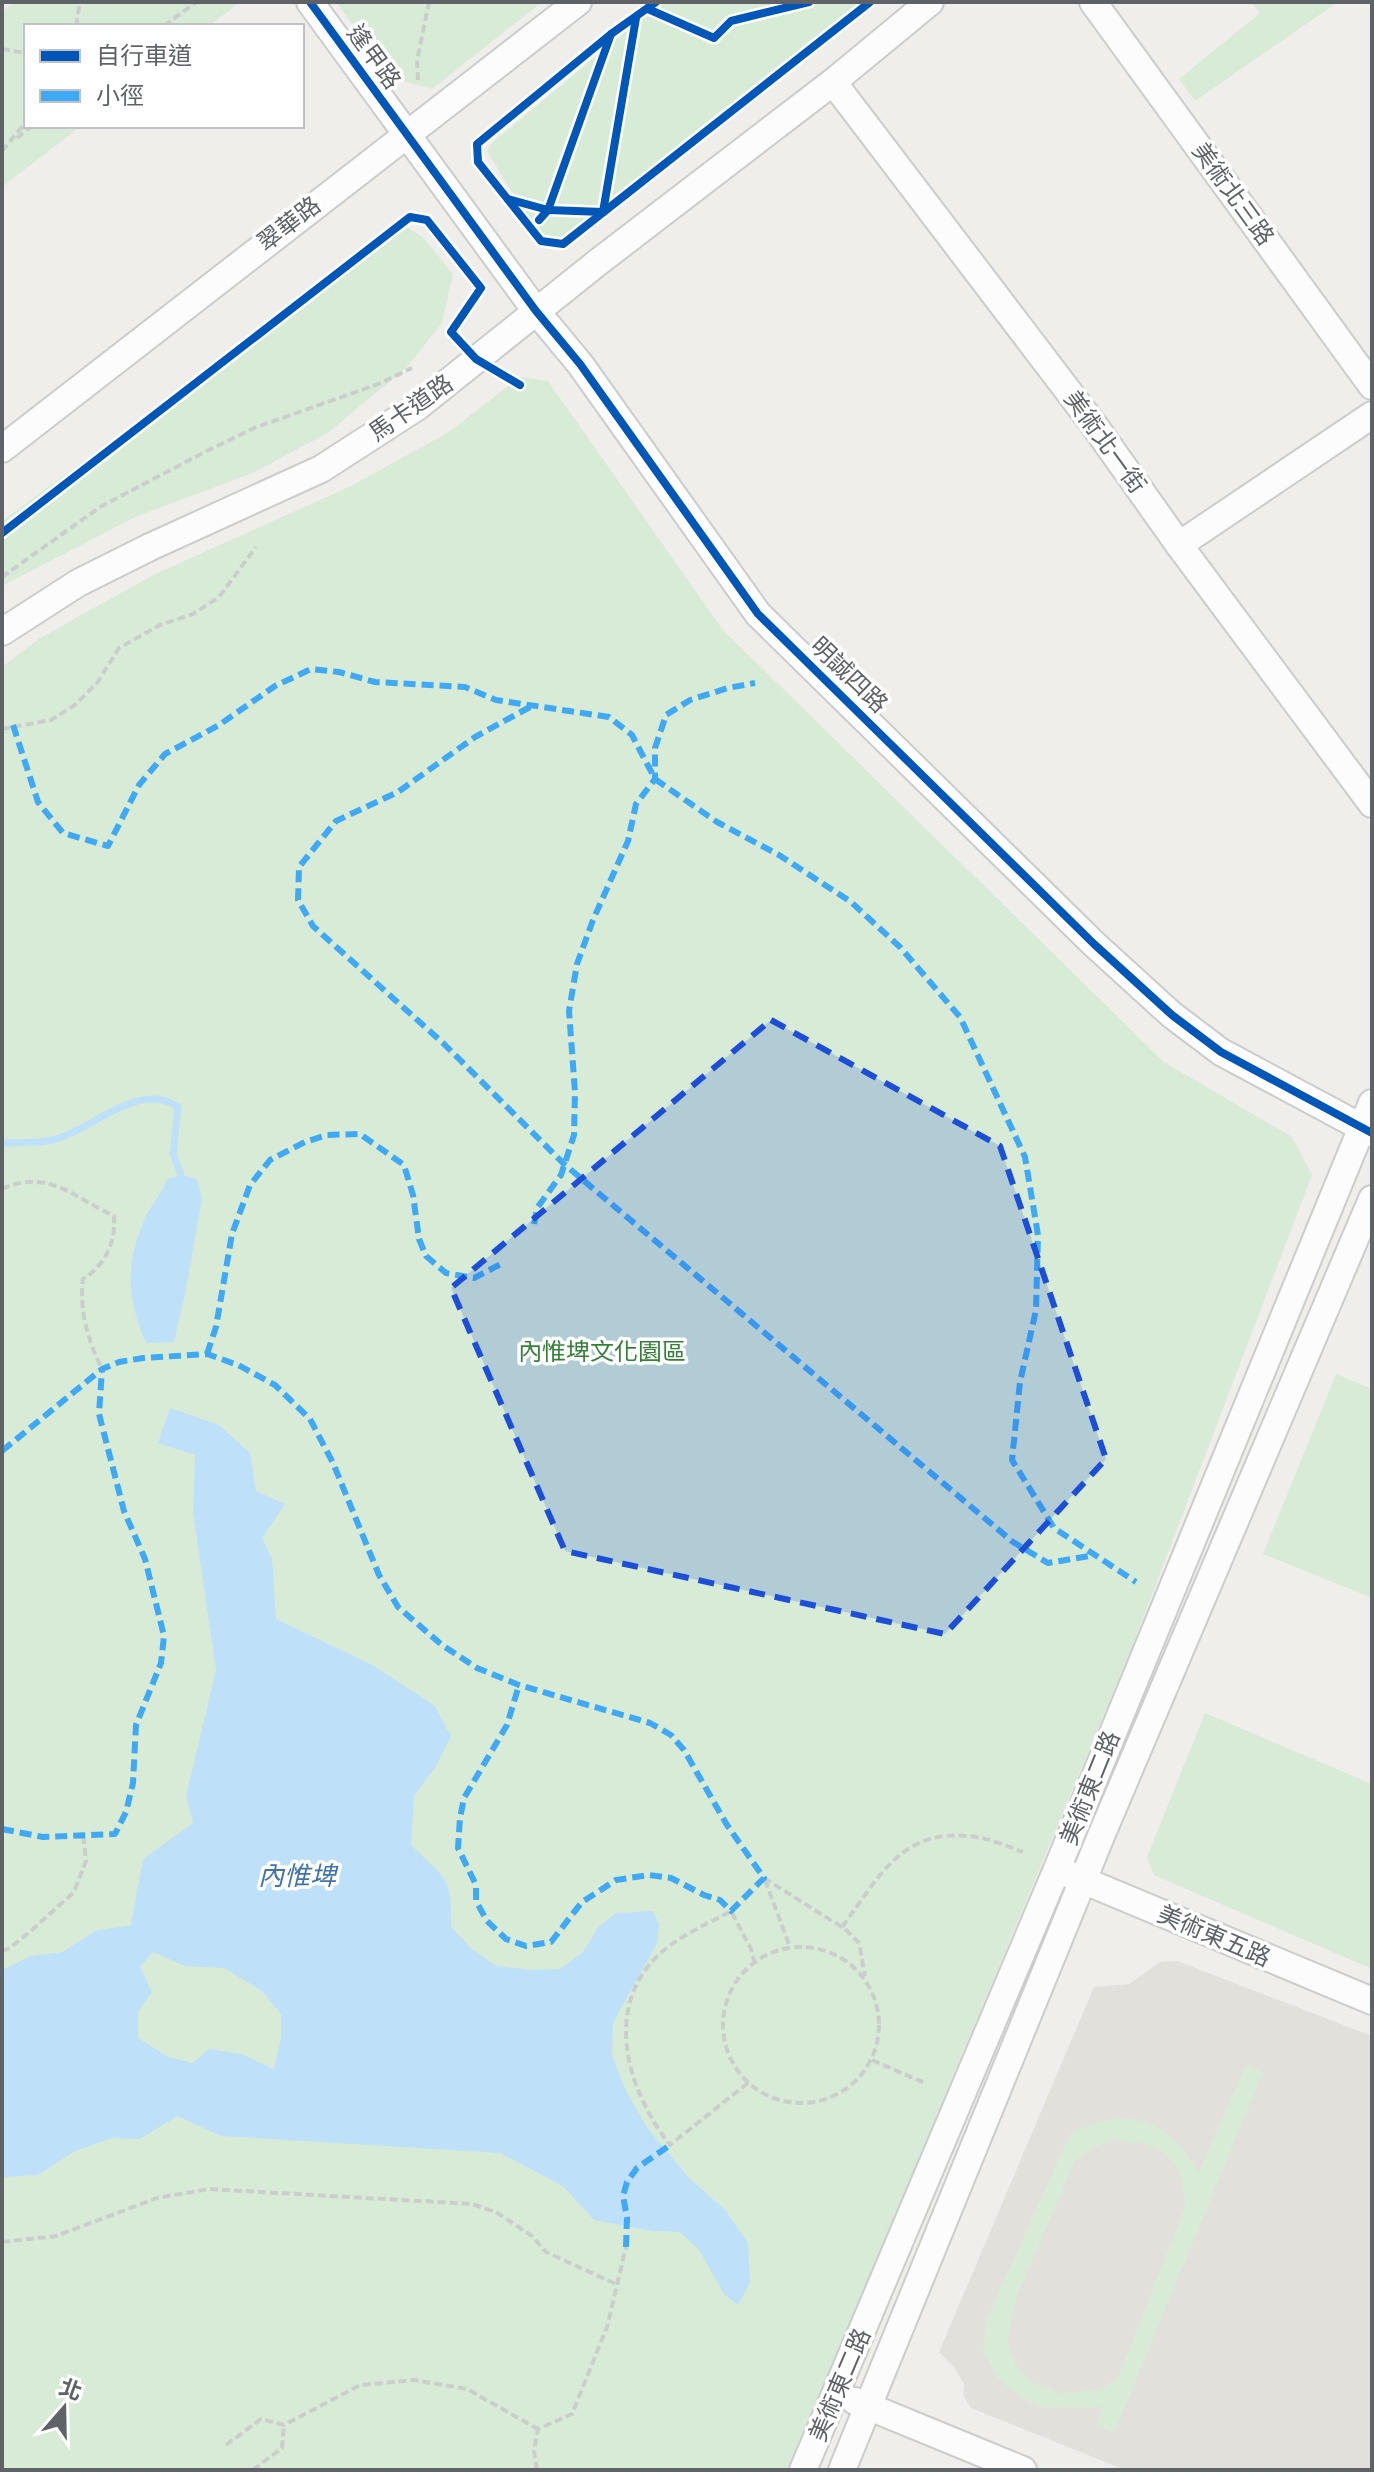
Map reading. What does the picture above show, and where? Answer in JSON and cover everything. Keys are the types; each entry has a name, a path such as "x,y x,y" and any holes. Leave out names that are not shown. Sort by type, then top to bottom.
{"street":[{"name":"逢甲路","path":"310,2 406,136"},
{"name":"翠華路","path":"2,449 578,2"},
{"name":"馬卡道路","path":"2,632 78,583 321,469 417,407 833,82 930,2"},
{"name":"美術北三路","path":"1093,2 1372,386"},
{"name":"美術北一街","path":"833,82 1094,425 1179,545 1372,804"},
{"name":"明誠四路","path":"406,136 536,311 580,364 758,614 1094,944 1172,1015 1221,1052 1367,1130"},
{"path":"1179,545 1372,415"},
{"name":"美術東二路","path":"803,2470 1367,1130 1372,1103"},
{"name":"美術東二路","path":"842,2470 1084,1880 1372,1199"},
{"name":"美術東五路","path":"1057,1869 1372,2001"},
{"path":"836,2394 1023,2470"}],"path":[{"path":"76,24 80,2"},
{"path":"167,24 196,2"},
{"path":"418,80 417,61 429,2"},
{"path":"2,49 24,53"},
{"path":"12,142 24,125"},
{"path":"2,151 30,128"},
{"path":"2,577 100,507 201,454 254,428 381,383 412,368"},
{"path":"2,729 51,720 75,705 97,683 119,648 160,625 193,614 219,597 256,547"},
{"path":"2,1189 27,1182 55,1183 114,1216 114,1238 94,1272 83,1279 81,1294 92,1348 102,1369"},
{"path":"2,1951 32,1930 74,1892 86,1861 83,1833"},
{"path":"842,1927 891,1862 917,1841 943,1835 978,1837 1023,1852"},
{"path":"790,1948 764,1878 842,1927 859,1943 865,1979"},
{"path":"748,2083 670,2145 658,2130 635,2082 627,2062 624,2032 638,1982 650,1963 699,1928 731,1911 751,1949 754,1962"},
{"path":"776,1950 825,1950 847,1961 865,1979 875,1998 880,2019 879,2040 872,2060 858,2080 839,2094 816,2102 792,2103 768,2096 748,2083 733,2065 725,2044 722,2021 727,1998 738,1978 754,1962 776,1950"},
{"path":"872,2060 927,2084"},
{"path":"2,2242 56,2236 157,2198 209,2189 472,2204 496,2212 532,2236 546,2252 618,2285"},
{"path":"538,2429 572,2414 607,2327 626,2247"},
{"path":"226,2445 261,2419 284,2425 360,2385 414,2380 467,2389 538,2429"},
{"path":"253,2470 282,2448 284,2425"},
{"path":"537,2470 534,2451 538,2429"}],"highlighted area":[{"path":"771,1020 1000,1146 1106,1459 945,1634 565,1551 451,1288"}],"shaded area":[{"path":"1177,1961 1372,2036 1372,2470 1125,2470 971,2408 963,2395 964,2384 954,2367 939,2352 1094,1987 1129,1984 1160,1962"}],"green space":[{"path":"15,2 240,2 212,24 24,24 24,128 78,128 2,187 2,11"},
{"path":"336,2 542,2 432,89 392,78"},
{"path":"661,2 865,2 559,239 536,231 487,151 492,143"},
{"path":"1251,2 1338,2 1195,101 1179,79 1260,13"},
{"path":"405,226 423,237 453,274 442,323 407,367 329,432 253,473 135,517 2,586 2,521"},
{"name":"內惟埤文化園區","path":"520,377 548,381 723,630 1164,1062 1292,1137 1312,1175 1132,1647 789,2470 2,2470 2,667 40,638 153,575 351,486 449,432"},
{"path":"1336,1374 1372,1389 1372,1598 1263,1554"},
{"path":"1205,1713 1372,1784 1372,1969 1154,1875 1147,1857"},
{"path":"1246,2065 1263,2072 1114,2433 1096,2426 1102,2407 1044,2408 1019,2397 998,2378 983,2352 986,2321 1070,2134 1110,2120 1144,2122 1159,2128 1173,2139 1198,2173","holes":["1113,2140 1135,2142 1164,2154 1180,2176 1184,2210 1118,2378 1099,2390 1058,2393 1030,2381 1015,2364 1007,2341 1017,2296 1075,2161 1096,2146"]}],"water":[{"path":"181,1175 197,1179 202,1199 185,1294 174,1342 146,1343 132,1295 134,1249 146,1216 168,1179"},
{"name":"內惟埤","path":"170,1408 219,1425 250,1453 256,1491 285,1504 262,1538 272,1559 276,1619 374,1666 435,1706 451,1737 436,1766 414,1796 411,1845 444,1879 450,1897 451,1927 472,1949 496,1966 560,1969 583,1952 599,1926 616,1913 653,1911 659,1924 657,1943 613,2023 612,2055 625,2089 646,2126 689,2178 725,2210 748,2243 750,2282 738,2305 724,2294 699,2250 680,2232 652,2231 594,2220 563,2186 500,2153 221,2136 177,2116 140,2139 112,2138 73,2152 38,2175 2,2177 2,1970 31,1956 63,1952 95,1931 131,1925 143,1859 193,1823 186,1796 216,1670 193,1512 195,1455 158,1443","holes":["153,1952 185,1966 224,1968 262,1991 281,2014 281,2037 274,2069 241,2054 209,2049 193,2063 168,2057 138,2038 138,2012 152,1992 140,1967"]}],"waterway":[{"path":"2,1143 52,1140 131,1103 147,1099 163,1100 178,1107 173,1154 181,1175"}],"marked path":[{"path":"13,725 38,802 63,833 108,846 139,785 165,754 219,725 275,686 311,669 339,672 375,682 465,687 496,700 609,717 632,735 655,779 717,822 779,855 851,902 900,947 960,1017 1025,1157 1038,1235 1036,1310 1020,1382 1012,1460 1054,1528 1136,1582"},
{"path":"534,1224 537,1208 561,1175 574,1135 575,1092 569,1011 577,964 628,841 636,804 655,779 655,748 666,715 690,700 755,683"},
{"path":"530,707 475,737 398,792 336,821 299,867 298,900 313,926 444,1044 564,1164 1013,1542 1048,1563 1095,1555"},
{"path":"207,1354 216,1327 232,1234 250,1185 270,1160 305,1142 327,1135 360,1134 404,1165 413,1195 419,1239 426,1256 446,1273 474,1278 501,1264"},
{"path":"2,1451 102,1369 119,1362 207,1354 238,1365 275,1385 310,1419 333,1463 379,1575 398,1607 442,1645 477,1668 519,1685 650,1723 671,1735 684,1750 727,1825 764,1878 731,1911 720,1900 671,1878 649,1875 616,1880 582,1902 551,1942 526,1946 506,1939 487,1921 476,1901 476,1885 458,1848 464,1798 507,1725 519,1685"},
{"path":"2,1829 43,1837 115,1834 126,1812 133,1783 136,1725 161,1663 164,1636 145,1559 124,1511 99,1414 102,1369"},
{"path":"626,2247 627,2218 623,2196 627,2182 637,2168 670,2145"}],"cycle path":[{"path":"310,2 536,311 580,364 758,614 1094,944 1172,1015 1221,1052 1372,1133"},
{"path":"656,2 611,34 477,144 478,162 541,241 563,244 870,2"},
{"path":"648,9 714,38 731,21 809,2"},
{"path":"508,199 548,210 603,212 636,18"},
{"path":"539,220 548,210 611,34"},
{"path":"2,533 410,217 427,220 481,288 451,332 476,359 520,385"}]}
